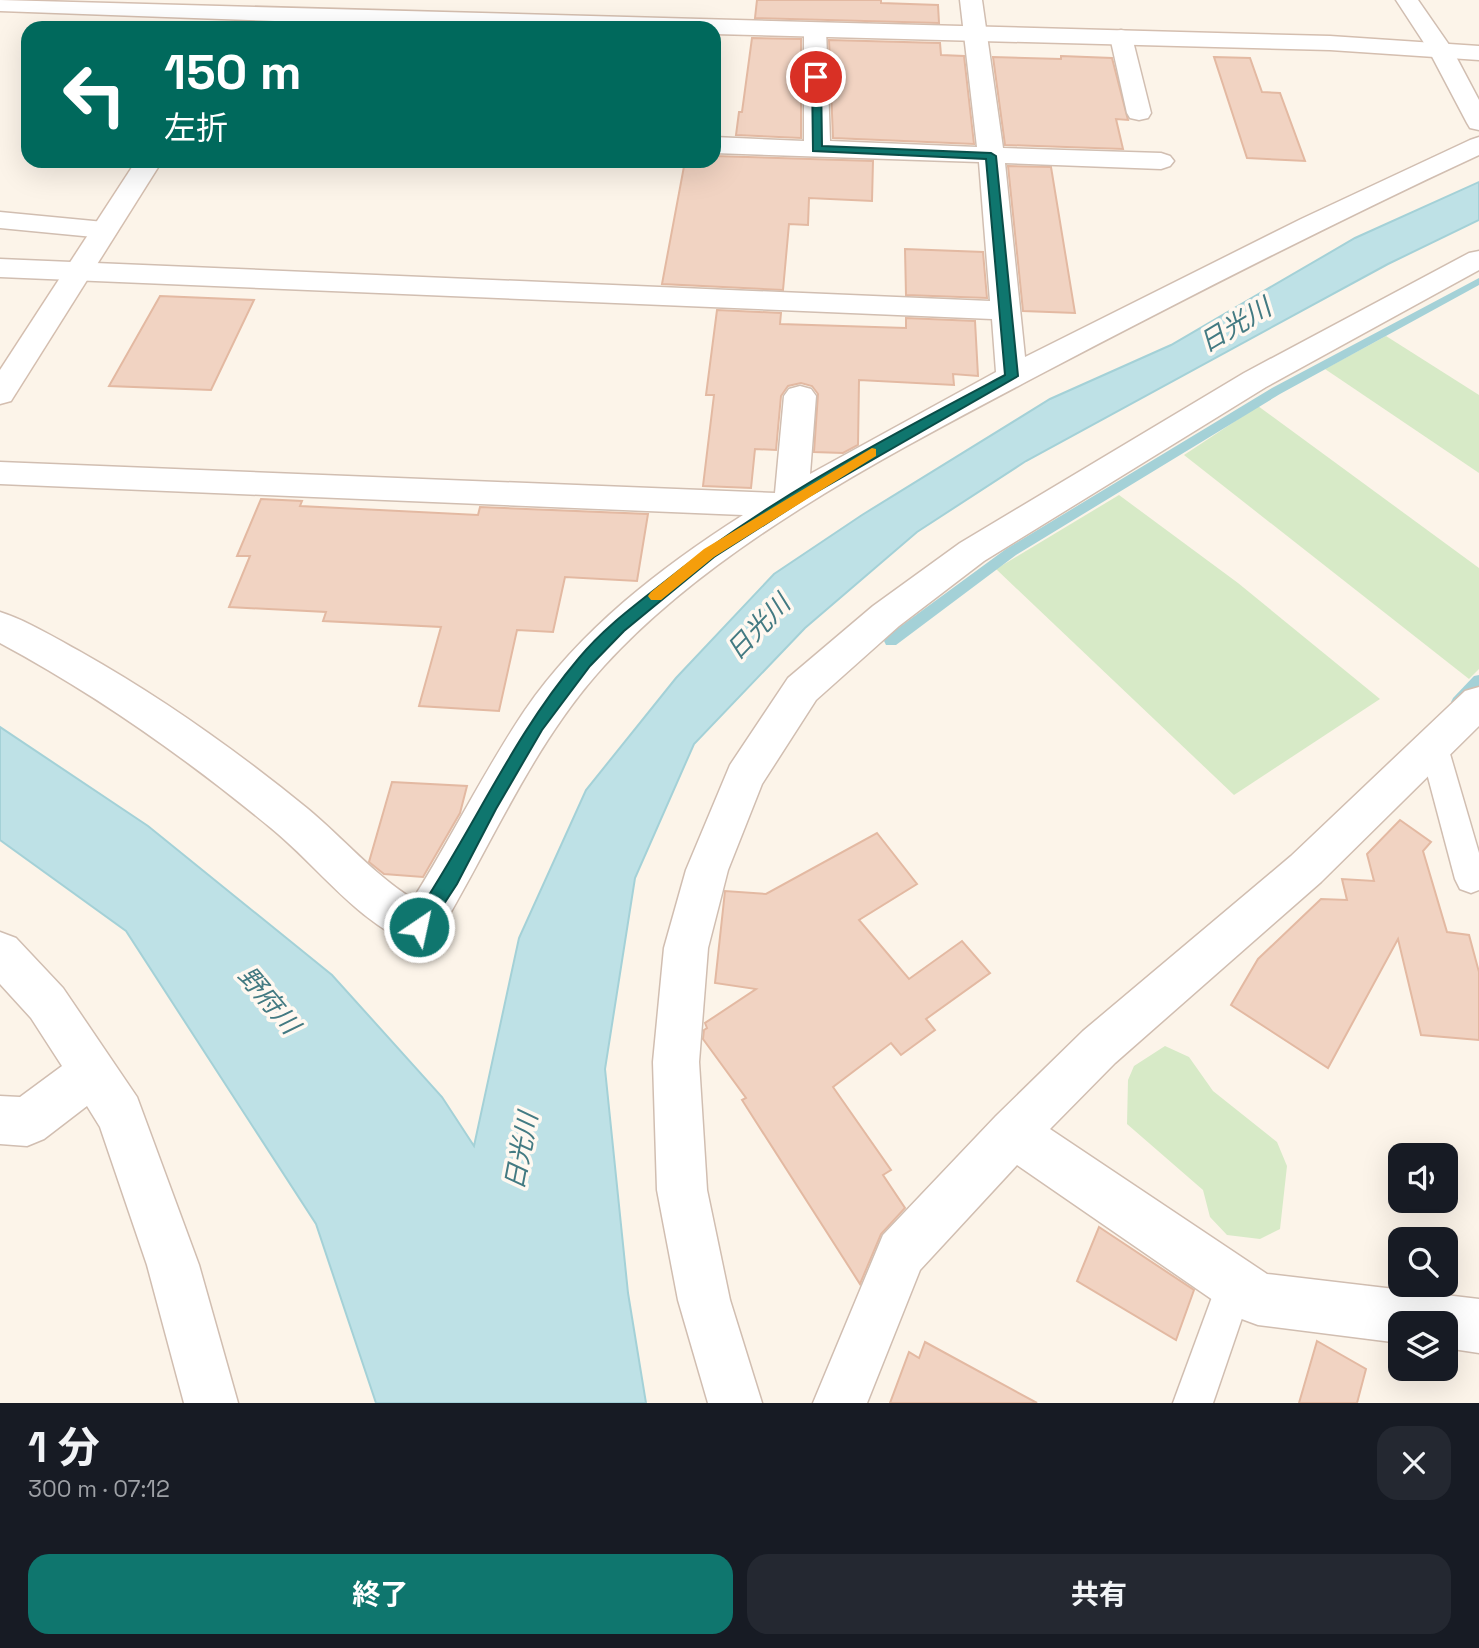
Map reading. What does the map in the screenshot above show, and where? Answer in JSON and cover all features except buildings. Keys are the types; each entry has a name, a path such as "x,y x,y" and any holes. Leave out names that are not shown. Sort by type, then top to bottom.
{"street":[{"path":"971,0 991,156 1012,376"},
{"path":"1407,0 1440,49 1479,123"},
{"path":"0,4 531,21"},
{"path":"721,26 1121,37 1440,49 1479,53"},
{"path":"816,29 817,149"},
{"path":"1121,37 1139,113"},
{"path":"721,145 1161,162"},
{"path":"0,626 47,649 140,705 213,757 295,823 370,893 419,927 451,879 490,804 537,726 585,662 618,626 709,553 890,441 1012,376 1300,229 1479,145"},
{"path":"0,394 144,168"},
{"path":"0,220 104,230"},
{"path":"735,1403 704,1300 682,1190 676,1062 686,948 707,870 744,777 802,690 886,616 972,552 1255,380 1479,259"},
{"path":"0,268 1005,311"},
{"path":"788,503 800,396"},
{"path":"0,473 788,503"},
{"path":"840,1403 901,1253 1013,1133 1099,1047 1306,869 1479,702"},
{"path":"0,952 47,1003 120,1114 173,1265 211,1403"},
{"path":"0,1120 27,1122 92,1072"},
{"path":"1013,1133 1258,1299 1479,1326"}],"lane":[{"path":"1434,747 1471,879"},
{"path":"1193,1403 1235,1283"}],"green space":[{"path":"1386,336 1479,395 1479,473 1325,369"},
{"path":"1258,406 1479,568 1479,669 1469,679 1184,455"},
{"path":"1119,495 1238,583 1380,699 1234,795 996,569"},
{"path":"1165,1046 1189,1057 1213,1091 1277,1142 1287,1166 1280,1229 1260,1239 1227,1235 1210,1217 1203,1190 1127,1124 1128,1080 1134,1066"}],"water":[{"path":"1479,182 1479,220 1388,264 1026,461 917,532 805,628 694,744 635,878 605,1069 628,1293 646,1403 376,1403 316,1224 126,931 0,840 0,727 148,826 332,975 442,1097 474,1146 519,938 586,790 676,678 774,574 862,515 1050,399 1171,345 1355,238"}],"waterway":[{"path":"891,641 1011,552 1276,391 1479,281"},
{"path":"1458,702 1479,680"}],"slow traffic":[{"path":"656,596 709,553 801,494 872,453"}],"route":[{"path":"419,927 451,879 490,804 537,726 585,662 618,626 709,553 801,494 890,441 1012,376 991,156 817,149 816,77"}],"water label":[{"name":"日光川","path":"1235,325"},
{"name":"日光川","path":"758,627"},
{"name":"野府川","path":"269,1000"},
{"name":"日光川","path":"521,1151"}]}
